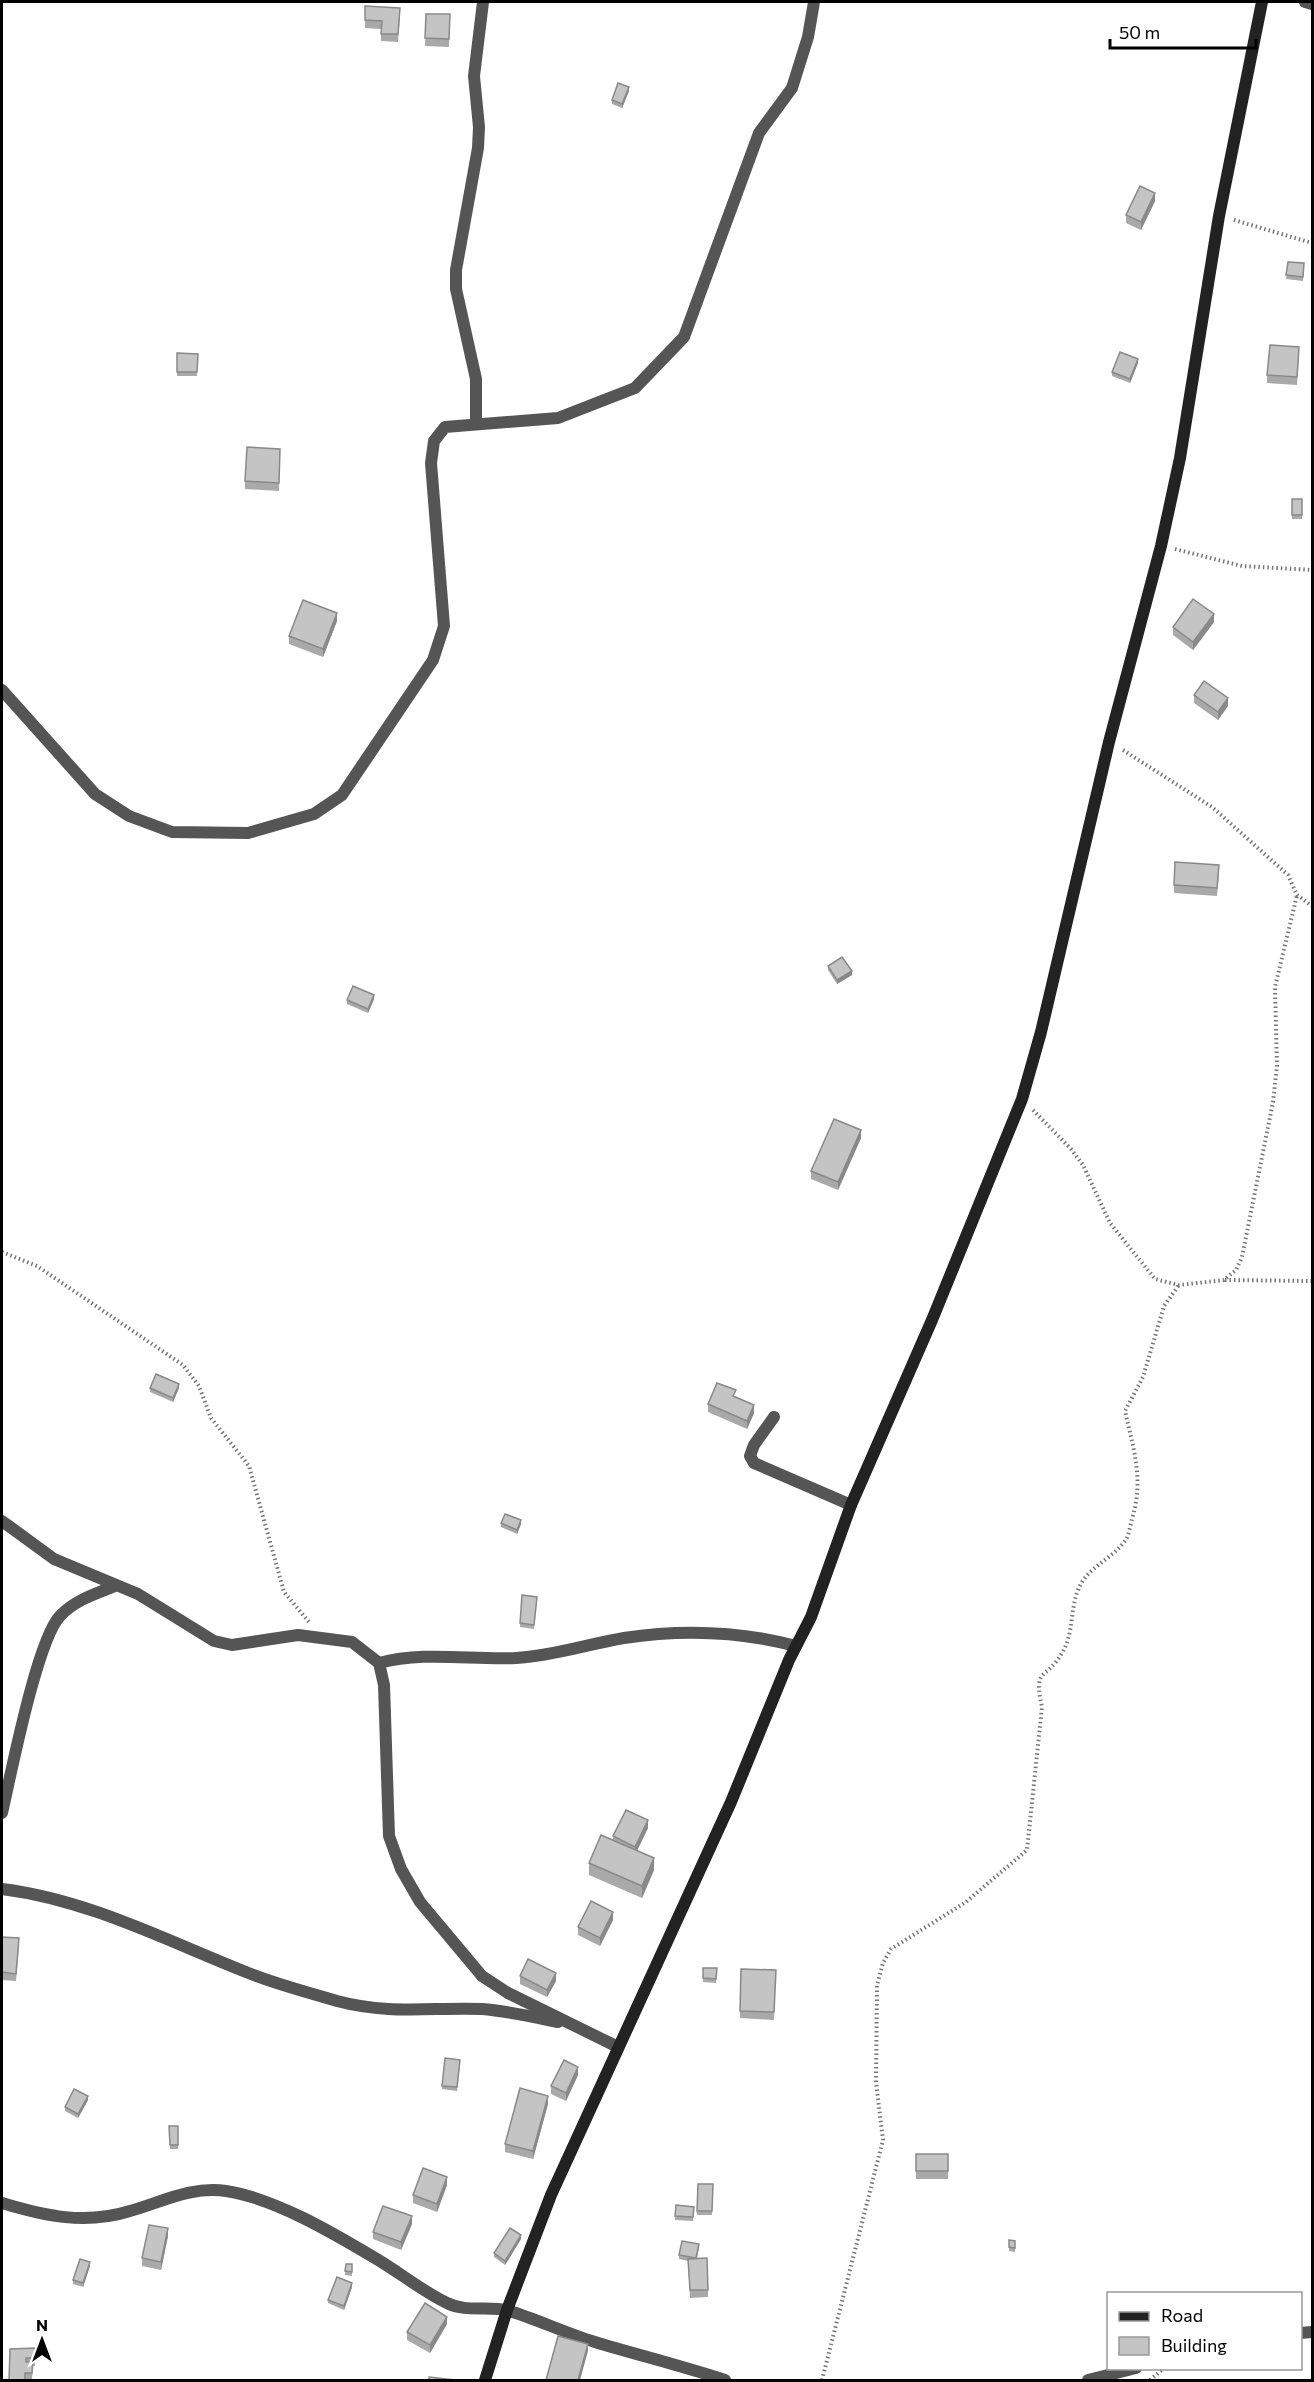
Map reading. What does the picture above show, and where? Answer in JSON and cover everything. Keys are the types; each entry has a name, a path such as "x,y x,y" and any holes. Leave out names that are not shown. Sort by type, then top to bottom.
{"main road":[{"path":"486,2380 507,2310 551,2195 731,1802 796,1646 811,1617 851,1505 932,1320 1022,1099 1041,1032 1109,742 1161,546 1180,458 1219,216 1262,2"}],"street":[{"path":"476,423 476,379 456,289 456,270 478,148 479,127 474,76 483,2"},
{"path":"2,690 95,794 129,816 172,832 248,833 314,814 342,795 433,660 444,626 431,463 434,441 445,427 558,418 635,388 684,338 745,165 759,133 792,88 808,37 814,2"},
{"path":"1305,2 1312,4"},
{"path":"774,1417 754,1445 750,1456 754,1463 851,1505"},
{"path":"2,1521 54,1559 157,1604 214,1641 232,1645 298,1635 322,1637 352,1642 379,1663 386,1719 389,1836 401,1869 420,1902 482,1976 508,1993 618,2047"},
{"path":"2,1813 40,1663 51,1630 58,1618 74,1603 115,1586"},
{"path":"379,1663 414,1657 519,1658 622,1638 677,1633 758,1636 796,1646"},
{"path":"2,1889 55,1900 120,1918 249,1974 368,2008 412,2011 482,2009 576,2025"},
{"path":"2,2203 48,2217 98,2217 129,2212 190,2192 226,2191 255,2198 373,2257 449,2304 466,2309 507,2310 592,2341 725,2380"},
{"path":"1088,2380 1128,2370"}],"path":[{"path":"1219,216 1312,243"},
{"path":"1161,546 1242,566 1312,570"},
{"path":"1109,742 1212,807 1288,874 1297,895 1312,906"},
{"path":"1224,1280 1236,1270 1242,1257 1260,1171 1277,1066 1275,987 1297,895"},
{"path":"1022,1099 1071,1149 1083,1165 1110,1223 1155,1280 1179,1285 1224,1280 1312,1281"},
{"path":"2,1252 37,1266 183,1365 199,1386 211,1418 249,1466 284,1592 322,1637"},
{"path":"822,2380 883,2140 876,2082 879,1974 891,1949 966,1902 1027,1850 1042,1707 1037,1686 1039,1678 1062,1654 1071,1633 1077,1592 1087,1575 1126,1540 1138,1498 1140,1480 1125,1411 1143,1377 1164,1306 1179,1285"},
{"path":"1150,2380 1162,2370"}],"building":[{"path":"365,6 400,8 398,34 381,34 382,21 365,20"},
{"path":"426,14 450,14 449,39 425,38"},
{"path":"618,83 629,87 622,104 612,100"},
{"path":"1140,186 1155,193 1141,222 1126,215"},
{"path":"1288,262 1304,263 1303,277 1286,275"},
{"path":"1270,345 1299,347 1297,377 1267,375"},
{"path":"1120,352 1138,359 1130,379 1112,372"},
{"path":"177,353 198,354 197,372 177,372"},
{"path":"247,447 280,449 279,483 245,481"},
{"path":"1292,499 1302,499 1302,515 1292,515"},
{"path":"1193,599 1214,614 1193,642 1173,627"},
{"path":"303,600 337,613 323,649 289,636"},
{"path":"1204,681 1228,698 1218,712 1194,695"},
{"path":"1175,862 1219,865 1217,888 1174,885"},
{"path":"842,957 852,971 837,980 828,966"},
{"path":"353,986 374,995 368,1009 347,1000"},
{"path":"834,1119 861,1130 838,1182 811,1171"},
{"path":"156,1374 179,1384 173,1398 150,1388"},
{"path":"717,1383 736,1390 733,1396 754,1405 747,1421 708,1404"},
{"path":"505,1514 521,1520 517,1530 501,1523"},
{"path":"522,1595 537,1597 534,1625 520,1623"},
{"path":"626,1810 648,1820 635,1847 613,1836"},
{"path":"601,1835 654,1858 642,1886 589,1863"},
{"path":"591,1901 613,1912 600,1938 578,1927"},
{"path":"2,1937 19,1938 16,1974 2,1972"},
{"path":"528,1959 556,1973 547,1990 520,1976"},
{"path":"703,1968 717,1968 716,1979 703,1978"},
{"path":"741,1969 776,1970 774,2012 740,2011"},
{"path":"445,2058 460,2060 457,2087 442,2086"},
{"path":"564,2060 578,2067 566,2093 551,2086"},
{"path":"520,2088 548,2096 533,2151 505,2144"},
{"path":"74,2089 88,2096 78,2114 65,2107"},
{"path":"169,2126 178,2126 178,2145 170,2145"},
{"path":"916,2154 948,2154 948,2171 916,2171"},
{"path":"423,2168 447,2177 437,2204 413,2195"},
{"path":"698,2184 713,2184 712,2211 697,2211"},
{"path":"676,2205 694,2207 693,2217 675,2216"},
{"path":"383,2206 412,2216 401,2242 373,2232"},
{"path":"149,2225 168,2228 161,2262 142,2258"},
{"path":"510,2228 521,2235 505,2261 494,2253"},
{"path":"1009,2240 1015,2241 1015,2248 1009,2247"},
{"path":"682,2241 699,2244 696,2258 679,2255"},
{"path":"707,2258 708,2290 690,2290 688,2259"},
{"path":"80,2259 90,2262 83,2283 73,2280"},
{"path":"346,2264 352,2264 352,2272 345,2271"},
{"path":"337,2277 352,2283 344,2306 328,2300"},
{"path":"425,2303 447,2317 430,2345 407,2332"},
{"path":"558,2336 588,2344 578,2380 546,2380"},
{"path":"35,2348 35,2358 26,2358 26,2362 33,2362 32,2373 25,2373 25,2380 9,2380 10,2349"},
{"path":"429,2377 455,2380 429,2380"}]}
